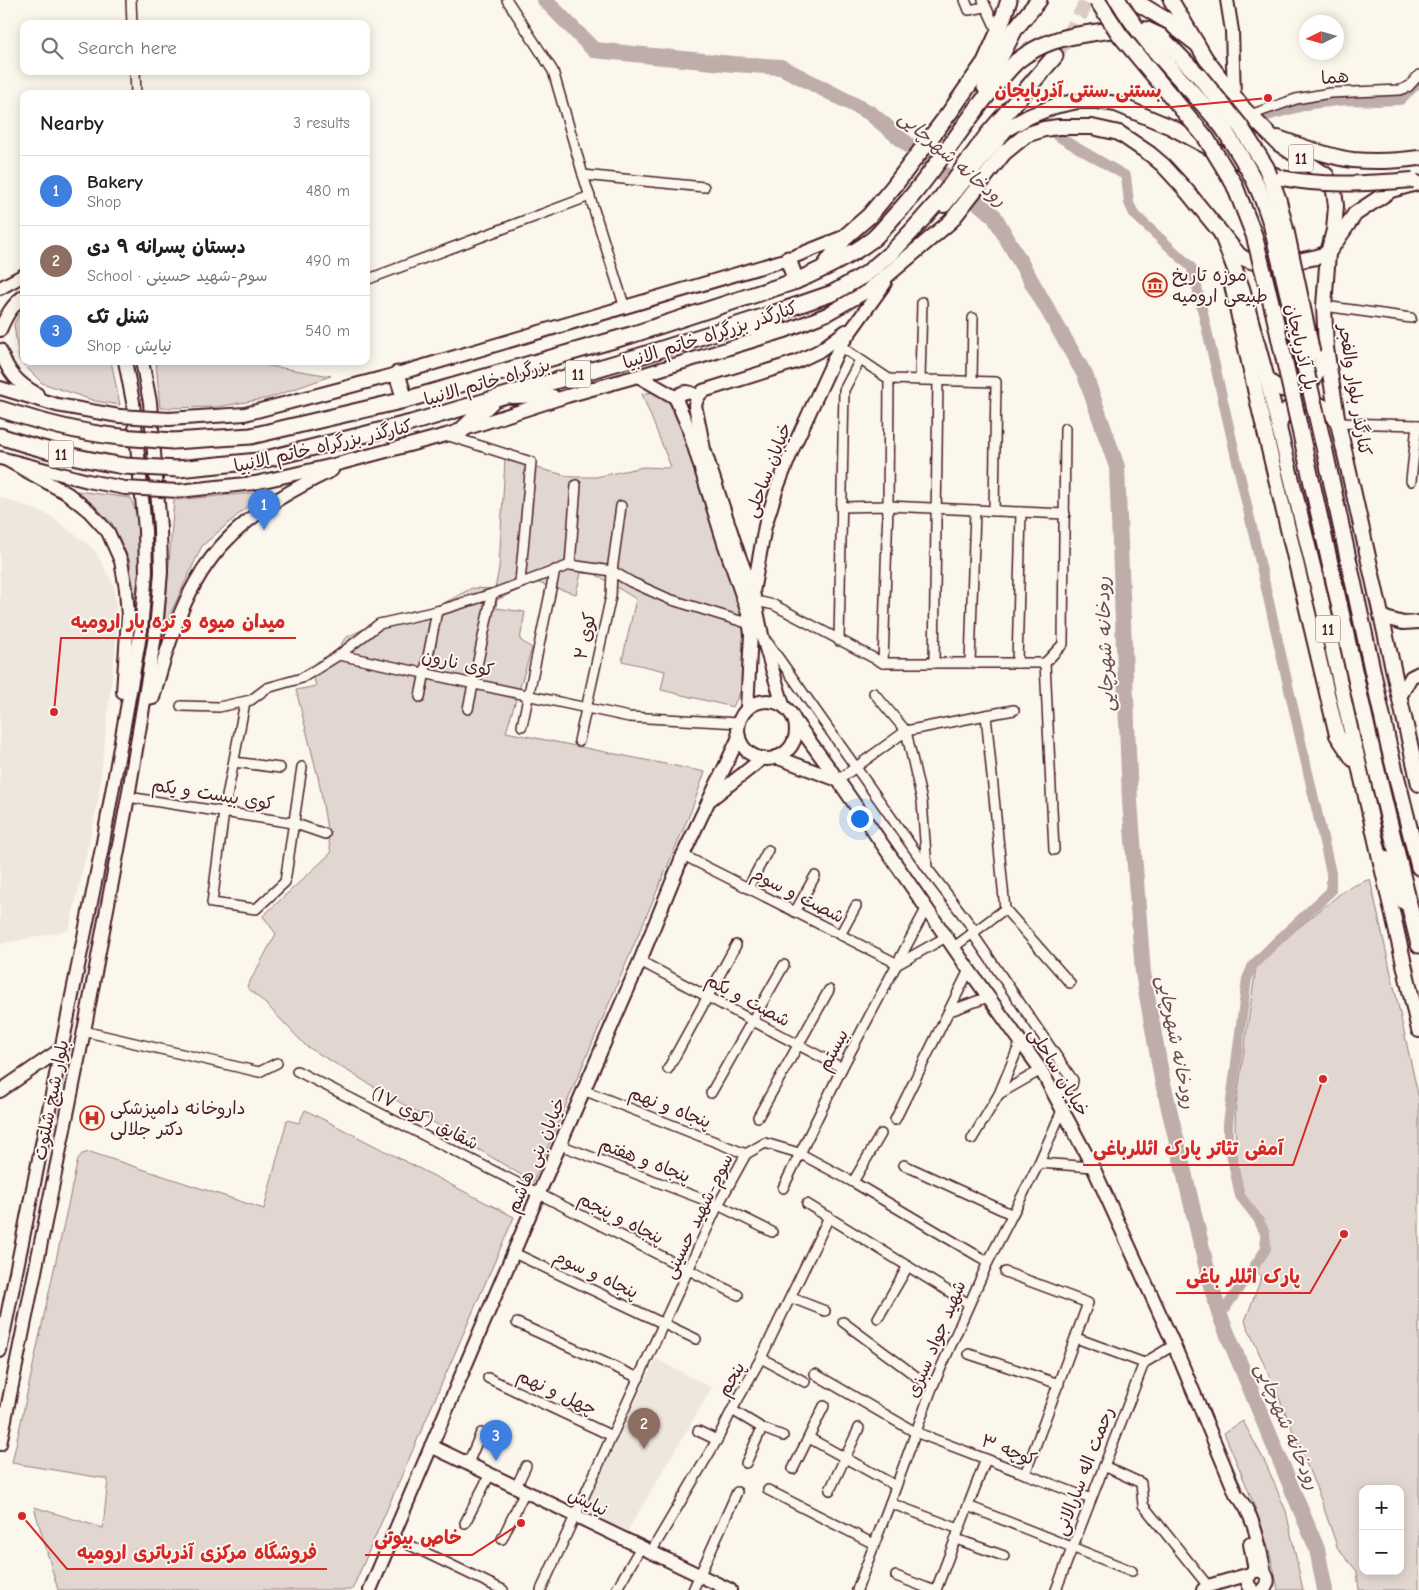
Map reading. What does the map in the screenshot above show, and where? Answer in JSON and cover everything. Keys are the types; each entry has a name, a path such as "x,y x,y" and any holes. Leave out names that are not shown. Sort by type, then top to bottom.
{"highway":[{"path":"822,270 846,236 869,216 894,186 985,62 1010,0"},
{"name":"11","path":"964,123 1015,29 1039,0"},
{"name":"پل آذربایجان","path":"1098,0 1120,35 1206,138 1234,184 1254,235 1285,360 1371,746 1418,939"},
{"name":"پل آذربایجان","path":"1118,0 1127,15 1222,126 1257,185 1271,223 1324,447 1388,743 1419,865"},
{"name":"11","path":"1133,0 1166,20 1196,43"},
{"path":"964,123 1004,74 1017,61 1040,45 1070,36 1124,28 1147,30 1160,36 1169,44 1226,107 1266,167 1278,199 1294,265 1317,380 1324,447"},
{"name":"11","path":"937,209 1055,56"},
{"name":"بزرگراه خاتم الانبیا","path":"0,409 88,434 173,441 251,436 405,400 630,335 796,281 848,256 874,238 920,187 964,123"},
{"name":"بزرگراه خاتم الانبیا","path":"0,436 29,446 88,460 124,466 178,469 258,461 411,423 727,328 833,293 866,274 937,209"},
{"path":"788,259 796,281"},
{"path":"398,374 405,400"},
{"path":"461,431 496,398"}],"main road":[{"name":"کنارگذر بلوار والفجر","path":"1171,0 1206,59 1250,115 1269,135 1290,152 1326,175 1334,191 1336,206 1334,230 1328,253 1324,306 1326,348 1338,423 1419,784"},
{"path":"1227,0 1232,31 1234,96"},
{"path":"995,136 1015,124 1055,106 1078,101 1098,101 1116,104 1142,114 1225,156 1282,178 1320,183 1356,184 1417,180"},
{"name":"11","path":"1007,150 1026,135 1044,129 1092,127 1119,133 1163,165 1186,189 1221,233 1242,288 1267,379 1323,607 1419,1030"},
{"path":"1269,135 1313,150 1352,160 1380,161 1419,158"},
{"path":"897,247 917,234 937,209 943,220 950,214 990,162 1007,150"},
{"path":"871,289 951,221 1007,150"},
{"path":"1221,233 1239,255 1260,264 1292,262 1317,257 1328,253 1354,214 1391,190 1417,180"},
{"path":"1221,233 1259,408 1337,735 1358,765"},
{"path":"0,388 56,405 119,416 170,419 245,414 398,374 625,308 788,259 846,236"},
{"name":"خیابان ساحلی","path":"747,708 751,598 765,526 777,488 840,346 896,268"},
{"path":"0,288 20,277"},
{"name":"کنارگذر بزرگراه خاتم الانبیا","path":"5,459 88,481 125,488 179,490 255,483 461,431 567,396 785,330 827,314 871,289"},
{"path":"0,330 14,304 20,299"},
{"path":"727,328 756,330 827,314"},
{"path":"751,598 704,449 695,405 698,396 703,391 796,362 819,351 855,324"},
{"name":"11","path":"1267,379 1278,389 1291,391 1303,388 1312,381 1326,348"},
{"path":"0,350 7,368 22,386 56,405"},
{"path":"118,760 137,658 146,572 145,530 133,402 126,365"},
{"path":"134,762 155,638 162,572 150,402 143,365"},
{"path":"638,376 674,396 676,399 751,598"},
{"path":"676,399 678,395 686,391 698,396"},
{"path":"496,398 567,396"},
{"path":"1279,432 1280,422 1285,411 1296,404 1305,402 1320,404 1332,413 1338,423"},
{"path":"134,762 164,659 184,606 209,562 232,534 273,502 298,486 360,457"},
{"path":"5,459 68,494 89,511 108,532 121,561 128,617 118,760"},
{"path":"738,553 745,556 754,554 761,548"},
{"name":"خیابان ساحلی","path":"751,598 783,705"},
{"path":"1382,617 1403,623 1419,622"},
{"path":"1399,698 1410,677 1419,673"},
{"path":"776,757 793,743 796,728 795,721 783,705 769,700 761,701 747,708 739,723 739,737 748,751 755,756 763,758 776,757 838,780"},
{"name":"خیابان ساحلی","path":"795,721 969,970 1021,1041 1041,1070 1063,1108 1093,1167 1174,1345 1236,1494 1245,1503 1255,1531 1257,1572"},
{"name":"خیابان بنی هاشم","path":"370,1590 640,961 683,855 739,737"},
{"path":"707,802 763,758"},
{"name":"بلوار شیخ شلتوت","path":"0,1351 118,760"},
{"name":"بلوار شیخ شلتوت","path":"0,1444 83,1031 134,762"},
{"path":"1370,819 1418,939"},
{"path":"76,977 93,980"},
{"path":"0,1091 61,1049"},
{"path":"26,1223 44,1226"},
{"name":"نیایش","path":"431,1446 730,1590"},
{"path":"1206,1588 1257,1572 1268,1579 1258,1590 1247,1580 1257,1572"}],"street":[{"path":"131,0 132,20"},
{"path":"506,0 553,71 583,175 625,308"},
{"path":"965,0 969,10 984,3 998,33"},
{"path":"135,75 136,90"},
{"name":"هما","path":"1250,115 1296,99 1330,92 1400,90 1408,87 1419,75"},
{"path":"583,175 704,187"},
{"path":"370,278 590,196"},
{"path":"920,380 922,302"},
{"path":"1324,306 1411,318"},
{"path":"972,381 973,318"},
{"path":"840,346 889,380 996,382 994,511"},
{"path":"839,641 844,390 860,360"},
{"path":"883,663 888,506 889,380"},
{"path":"934,663 938,380"},
{"path":"1338,423 1418,425 1411,481"},
{"path":"1054,850 1046,663 1063,644 1065,428"},
{"path":"446,435 531,462 520,582"},
{"path":"570,565 576,485"},
{"name":"کوی ۲","path":"579,741 610,596 620,506"},
{"path":"841,507 888,506 1065,514"},
{"path":"970,663 975,510"},
{"path":"1017,663 1020,512"},
{"path":"182,706 219,708 251,700 267,688 302,678 339,655 379,624 437,611 492,594 570,565 612,571 668,599 750,624"},
{"path":"522,726 555,570"},
{"path":"468,709 492,594"},
{"path":"751,598 774,606 883,663 1046,663"},
{"path":"420,697 437,611"},
{"path":"762,635 855,768 974,932 1070,1076 1072,1086 1055,1094"},
{"name":"کوی نارون","path":"339,655 629,717 739,723"},
{"path":"874,693 906,732 922,801 927,868"},
{"path":"224,812 245,702"},
{"path":"838,780 906,732 1014,710"},
{"path":"986,715 1005,909 1070,983"},
{"path":"234,762 280,768"},
{"name":"کوی بیست و یکم","path":"224,812 212,903 256,909 285,882 302,767"},
{"name":"کوی بیست و یکم","path":"128,797 293,823 325,834"},
{"path":"748,888 768,850"},
{"name":"شصت و سوم","path":"683,855 898,964"},
{"path":"795,912 815,876"},
{"path":"840,935 856,906"},
{"name":"بیستم","path":"783,1188 842,1068 926,909"},
{"path":"898,964 974,932 1005,909"},
{"path":"668,1069 736,945"},
{"name":"شصت و یکم","path":"640,961 842,1068"},
{"path":"712,1094 784,965"},
{"path":"895,1120 969,970"},
{"path":"758,1117 829,990"},
{"path":"950,1011 988,996"},
{"path":"83,1031 259,1072 277,1063"},
{"path":"972,1139 999,1094 1021,1041"},
{"path":"999,1094 1041,1070"},
{"name":"شقایق (کوی ۱۷)","path":"297,1071 538,1195"},
{"name":"پنجاه و نهم","path":"583,1090 746,1154"},
{"name":"شهید جواد سبزی","path":"857,1590 932,1388 968,1304 1011,1214 1039,1163 1063,1108"},
{"path":"853,1182 882,1134"},
{"name":"سوم-شهید حسینی","path":"541,1590 690,1270 718,1205 746,1154 765,1142 799,1153 853,1182 988,1262"},
{"name":"پنجاه و هفتم","path":"560,1145 718,1205 772,1232"},
{"path":"1039,1163 1093,1167"},
{"path":"904,1165 1011,1214"},
{"name":"پنجاه و پنجم","path":"538,1195 738,1295"},
{"path":"807,1204 968,1304"},
{"name":"پنجم","path":"616,1590 646,1549 717,1440 792,1298 829,1218"},
{"name":"پنجاه و سوم","path":"514,1253 696,1339"},
{"path":"878,1318 908,1266"},
{"path":"1005,1272 1088,1302 1025,1474"},
{"path":"792,1298 825,1310"},
{"path":"843,1322 932,1388"},
{"path":"517,1323 639,1378"},
{"path":"1076,1338 1144,1363 1174,1345"},
{"path":"969,1354 1059,1384"},
{"path":"761,1358 805,1382"},
{"name":"رحمت اله سارالانی","path":"1056,1590 1144,1363"},
{"name":"کوچه ۳","path":"815,1374 915,1432 1091,1499"},
{"name":"چهل و نهم","path":"488,1378 612,1436"},
{"path":"793,1469 824,1406"},
{"path":"732,1410 762,1428 783,1436"},
{"path":"746,1463 762,1428"},
{"path":"830,1490 859,1428"},
{"path":"698,1431 717,1440"},
{"path":"468,1464 481,1433"},
{"path":"809,1438 896,1486"},
{"path":"936,1590 986,1459"},
{"path":"502,1539 521,1489 526,1466"},
{"path":"1104,1466 1141,1483 1143,1506 1206,1588"},
{"path":"465,1523 490,1474"},
{"path":"768,1490 874,1544"},
{"path":"693,1590 737,1492"},
{"path":"890,1503 959,1529"},
{"path":"968,1506 1132,1572"},
{"path":"393,1536 503,1590"},
{"path":"956,1539 1004,1556"},
{"path":"896,1576 932,1590"}],"shaded area":[{"path":"20,313 20,361 19,360 14,324"},
{"path":"24,365 112,365 120,405 95,401 42,383"},
{"path":"156,365 264,365 331,376 269,398 217,407 160,408"},
{"path":"653,392 664,398 674,408 747,589 743,686 733,707 661,690 665,671 622,661 636,599 595,574 581,573 576,594 535,582 497,600 496,608 525,612 520,640 532,648 506,732 705,772 691,811 533,1182 306,1046 247,987 276,934 263,916 331,853 319,781 296,690 316,686 313,674 329,663 345,638 380,621 433,609 472,588 495,589 499,568 505,460 572,477 596,477 643,467 671,467 642,394"},
{"path":"77,491 131,498 138,520 140,565 132,623 130,561 112,523"},
{"path":"264,492 202,546 164,627 174,500"},
{"path":"0,497 49,515 94,549 114,586 118,622 98,802 69,930 0,944"},
{"path":"1370,879 1419,1099 1419,1590 1359,1590 1357,1571 1338,1549 1320,1497 1245,1321 1262,1276 1257,1272 1270,1241 1266,1227 1247,1201 1239,1185 1235,1126 1236,1105 1256,967 1292,933 1346,889"},
{"path":"305,1110 514,1217 352,1590 58,1590 34,1507 103,1528 108,1479 12,1463 78,1159 82,1154 90,1152 264,1209 287,1120 299,1123"},
{"path":"656,1359 712,1388 622,1540 583,1517 583,1510"},
{"path":"1243,1421 1266,1464 1286,1511 1303,1590 1278,1590 1263,1529 1224,1433"}],"waterway":[{"name":"رودخانه شهرچایی","path":"545,0 594,50 781,67 870,113 994,216 1085,375 1117,467 1130,801 1143,973 1162,1079 1210,1282 1220,1316 1317,1549 1325,1590"},
{"path":"1253,116 1267,116 1311,104 1347,100 1400,100 1418,83 1419,79"},
{"path":"1057,136 1126,176 1129,203 1134,214 1191,267 1331,873 1331,891 1253,965 1247,979 1228,1124 1228,1139 1240,1196 1258,1219 1265,1233 1266,1249 1220,1316"}],"tunnel":[{"path":"1055,56 1088,0"}],"place":[{"name":"بستنی سنتی آذربایجان","path":"1268,98"},
{"name":"موزه تاریخ طبیعی ارومیه","path":"1155,285"},
{"name":"Bakery","path":"264,530"},
{"name":"میدان میوه و تره بار ارومیه","path":"54,712"},
{"name":"آمفی تئاتر پارک ائللرباغی","path":"1323,1079"},
{"name":"داروخانه دامپزشکی دکتر جلالی","path":"92,1118"},
{"name":"پارک ائللر باغی","path":"1344,1234"},
{"name":"دبستان پسرانه ۹ دی","path":"644,1449"},
{"name":"شنل تک","path":"496,1461"},
{"name":"فروشگاه مرکزی آذرباتری ارومیه","path":"22,1516"},
{"name":"خاص بیوتی","path":"521,1523"}]}
